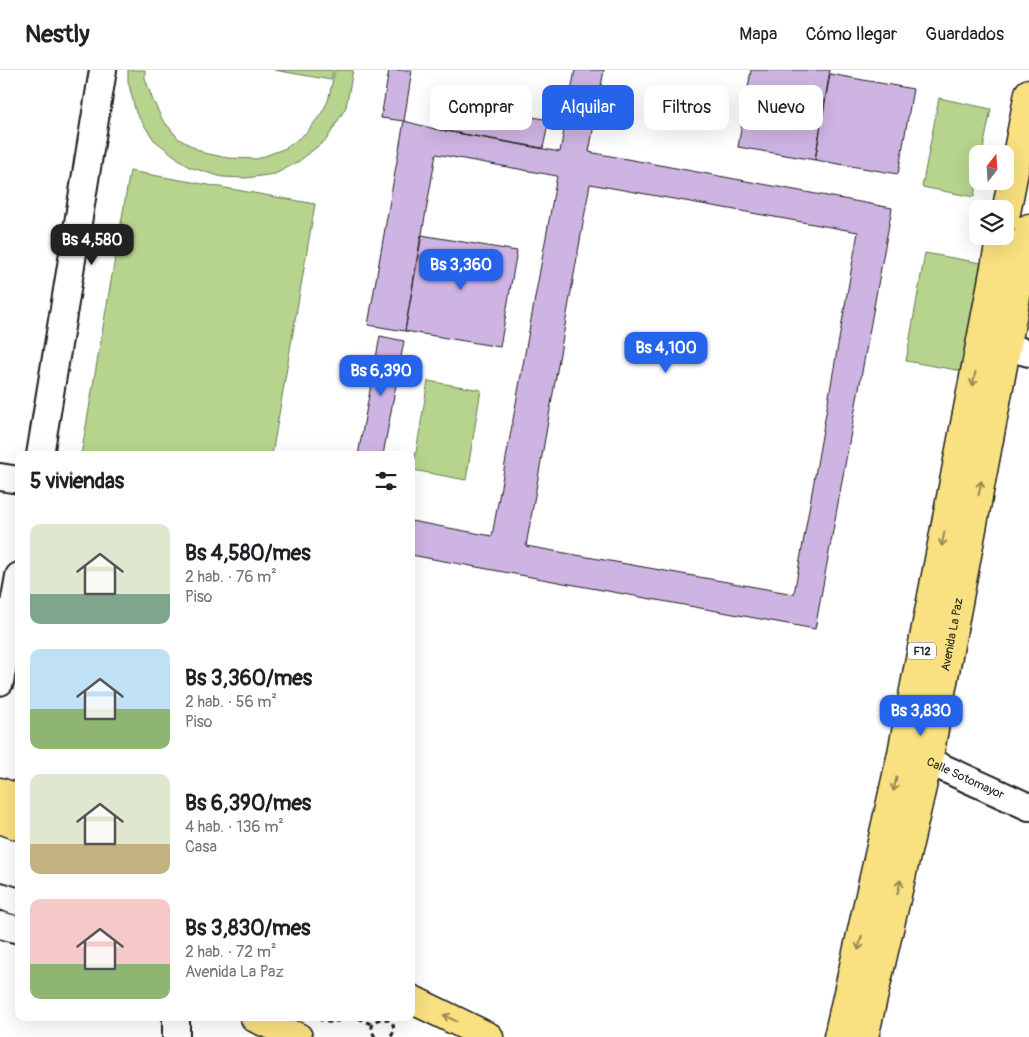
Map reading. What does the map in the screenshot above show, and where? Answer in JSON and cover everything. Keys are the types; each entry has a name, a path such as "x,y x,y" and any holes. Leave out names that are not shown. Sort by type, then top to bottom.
{"main road":[{"path":"1008,200 1029,93"},
{"name":"Avenida La Paz","path":"838,1037 902,753 1026,257 1029,228"},
{"name":"Avenida La Paz","path":"864,1037 928,761 1007,335 996,263 999,245"},
{"path":"0,792 15,798"},
{"path":"0,819 15,825"},
{"path":"415,1002 489,1037"},
{"path":"262,1021 298,1037"}],"street":[{"path":"41,451 103,70"},
{"path":"996,263 1026,257"},
{"path":"0,477 15,479"},
{"path":"0,682 15,598"},
{"name":"Calle Sotomayor","path":"902,753 928,761 1029,807"},
{"path":"0,896 15,901"},
{"path":"0,925 15,929"},
{"path":"176,1021 176,1037"}],"path":[{"path":"324,1021 338,1021"},
{"path":"364,1021 372,1025"},
{"path":"372,1025 377,1021"},
{"path":"390,1021 394,1029 393,1037"},
{"path":"372,1025 372,1032 375,1037"}],"green space":[{"path":"128,70 145,70 145,78 162,119 179,139 204,153 228,158 257,159 286,148 307,132 328,101 335,70 353,70 346,107 327,139 298,162 275,174 246,178 222,177 189,167 154,140 136,113 128,81"},
{"path":"274,70 333,70 331,80"},
{"path":"939,98 991,109 984,145 969,145 969,190 975,190 974,197 922,187"},
{"path":"130,171 315,204 273,451 82,451"},
{"path":"925,253 981,263 962,371 906,361"},
{"path":"428,381 481,390 466,480 415,470 415,458"}],"building":[{"path":"389,70 412,70 404,121 381,118"},
{"path":"575,70 604,70 601,85 572,85"},
{"path":"751,70 830,70 823,112 823,85 748,85"},
{"path":"830,74 913,89 898,174 815,160 820,130 823,130 823,114"},
{"path":"532,117 542,119 542,130 547,130 543,148 441,130 532,130"},
{"path":"404,121 430,128 430,130 440,130 560,152 564,130 593,130 589,152 892,208 815,629 415,556 415,522 492,536 557,176 436,154 405,331 368,325","holes":["590,184 858,232 794,594 526,546"]},
{"path":"741,130 820,130 815,160 738,147"},
{"path":"421,235 517,251 500,347 405,331"},
{"path":"380,336 404,341 384,451 359,451"}]}
